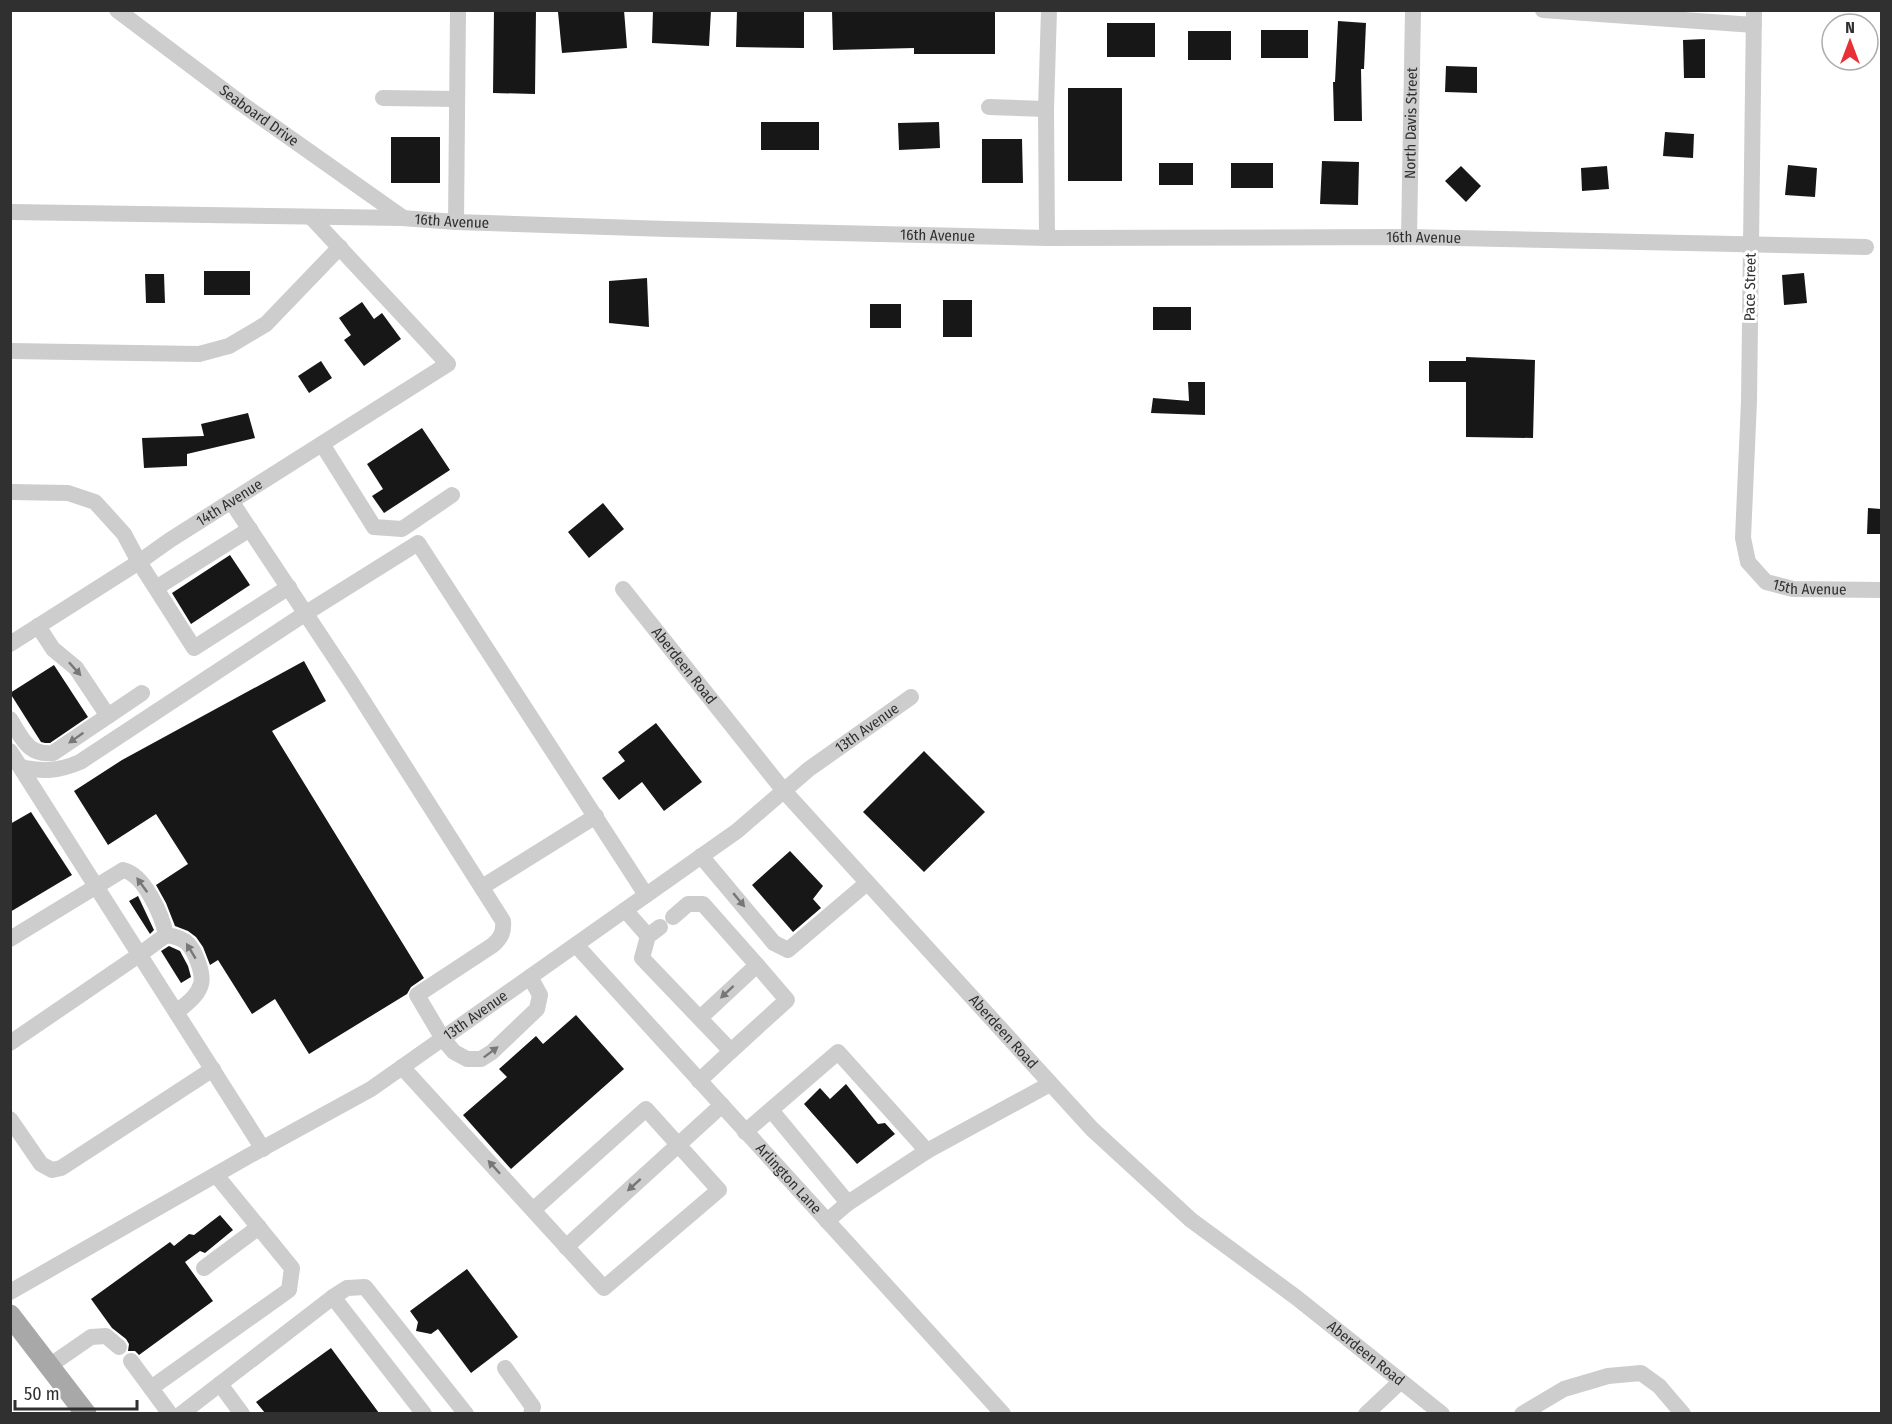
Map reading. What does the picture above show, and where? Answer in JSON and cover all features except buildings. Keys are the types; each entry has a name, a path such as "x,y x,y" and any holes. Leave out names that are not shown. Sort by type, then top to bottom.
{"main road":[{"path":"10,1315 86,1413"}],"street":[{"name":"Seaboard Drive","path":"117,10 242,104 402,218"},
{"path":"456,222 458,10"},
{"path":"1047,238 1046,109 1049,10"},
{"name":"North Davis Street","path":"1409,237 1413,10"},
{"path":"1543,10 1754,18"},
{"name":"Pace Street","path":"1748,562 1743,538 1749,401 1754,18"},
{"path":"383,98 457,99"},
{"path":"989,107 1046,109"},
{"name":"16th Avenue","path":"10,212 402,218 456,222 1047,238 1409,237 1866,247"},
{"path":"10,351 199,354 229,346 266,324 340,247 312,218"},
{"name":"14th Avenue","path":"10,644 448,364 340,247"},
{"path":"322,444 374,526 402,529 452,495"},
{"path":"10,492 68,493 95,502 124,534 139,562 194,648 289,587"},
{"path":"231,501 306,613 503,921 504,929 500,938 480,954 417,995 454,1052 467,1059 481,1059 492,1052 537,1008 540,995 530,977"},
{"path":"156,588 250,530"},
{"path":"21,767 39,771 53,770 64,769 80,762 306,613 418,543 646,895"},
{"name":"15th Avenue","path":"1748,562 1766,582 1793,589 1881,591"},
{"name":"Aberdeen Road","path":"623,589 784,791 1050,1084 1120,1156 1191,1220 1297,1298 1442,1413"},
{"path":"38,626 53,649 76,668 108,716"},
{"path":"10,719 32,751 44,754 53,753 142,693"},
{"name":"13th Avenue","path":"10,1292 371,1089 737,831 810,769 911,697"},
{"path":"10,751 263,1149"},
{"path":"482,887 596,816"},
{"path":"701,855 774,943 788,950 867,883"},
{"path":"10,939 123,870 130,871 140,880 162,917 166,934"},
{"path":"699,1081 787,1000 703,904 688,904 660,927 643,947 642,958 731,1051"},
{"path":"625,910 660,927"},
{"path":"10,1043 139,956 166,934"},
{"path":"166,934 188,944 203,973 201,984 194,997 177,1012"},
{"name":"Arlington Lane","path":"576,945 1003,1413"},
{"path":"700,1018 757,965"},
{"path":"745,1132 838,1052 927,1150"},
{"path":"402,1067 604,1288 719,1190 646,1109 533,1210"},
{"path":"10,1119 41,1164 52,1170 61,1168 213,1069"},
{"path":"827,1221 848,1203 927,1150 1050,1084"},
{"path":"566,1247 722,1105"},
{"path":"771,1110 848,1203"},
{"path":"150,1388 289,1290 292,1268 216,1175"},
{"path":"204,1268 259,1227"},
{"path":"181,1413 333,1297 347,1288 365,1287 466,1413"},
{"path":"333,1297 424,1413"},
{"path":"49,1366 91,1337 106,1336 119,1347"},
{"path":"131,1360 170,1413"},
{"path":"506,1368 533,1407 531,1413"},
{"path":"1522,1413 1564,1389 1608,1376 1641,1373 1659,1386 1683,1413"},
{"path":"1366,1413 1401,1381"},
{"path":"219,1384 242,1413"}]}
